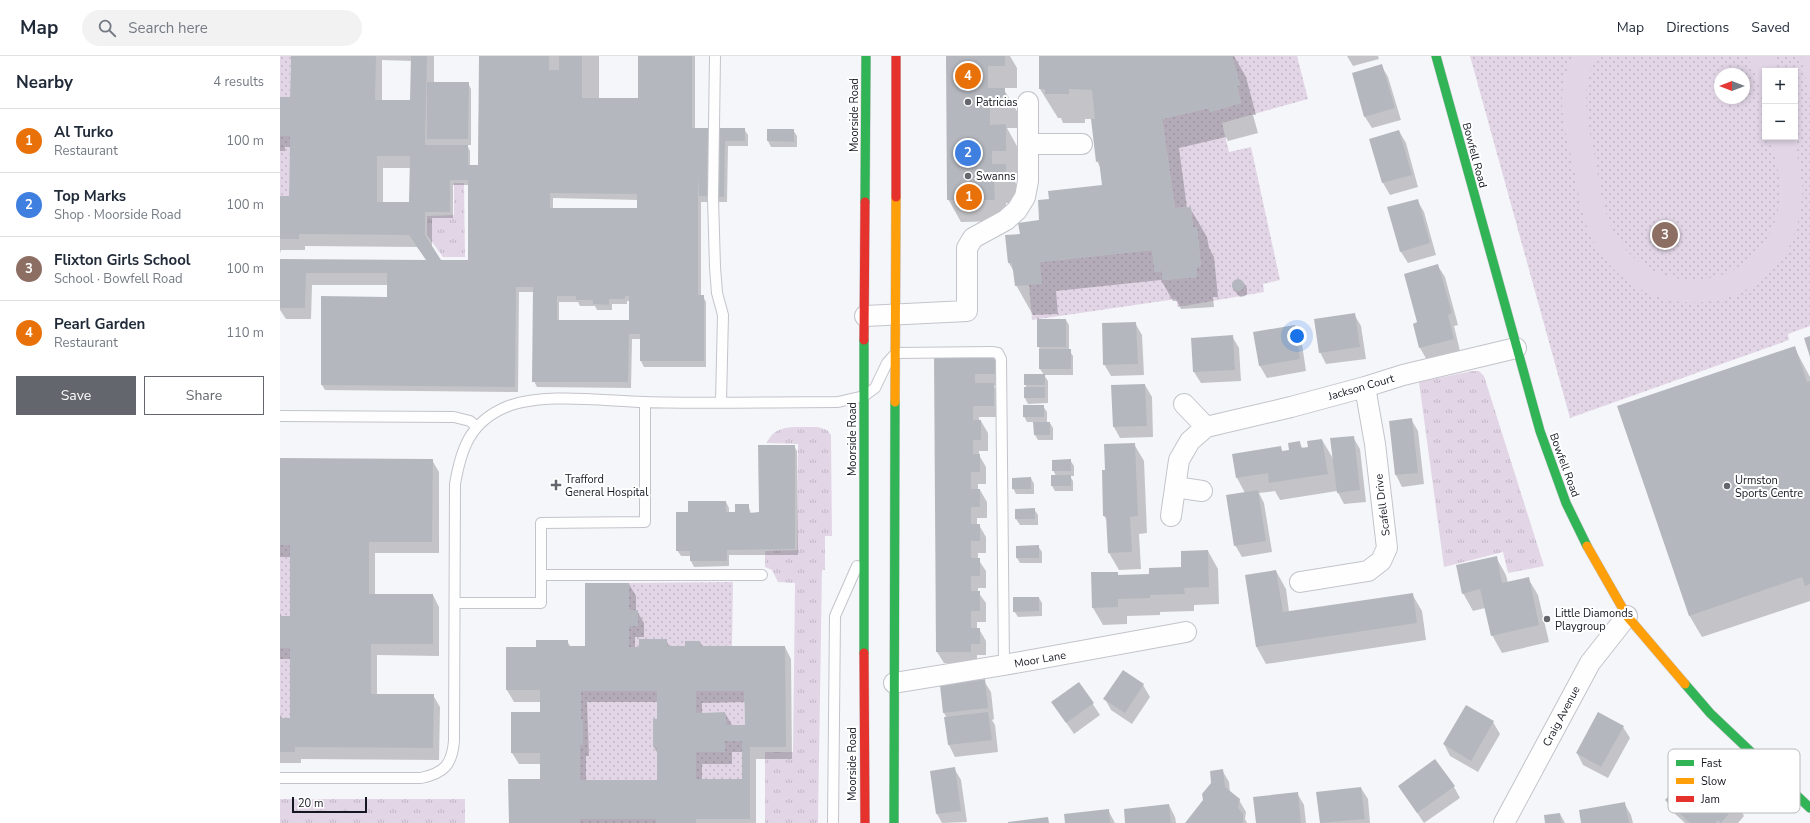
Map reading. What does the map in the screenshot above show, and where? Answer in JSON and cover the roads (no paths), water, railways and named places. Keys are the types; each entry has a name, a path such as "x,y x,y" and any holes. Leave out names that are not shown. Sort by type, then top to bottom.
{"street":[{"name":"Moorside Road","path":"865,823 863,552 866,56"},
{"path":"894,823 884,685 896,353 896,56"},
{"name":"Bowfell Road","path":"1436,56 1540,431 1566,503 1594,560 1627,616 1710,713 1748,749"},
{"path":"864,316 967,311 967,248 973,238 1006,220 1017,210 1025,196 1028,181 1028,102"},
{"path":"1028,144 1082,144"},
{"name":"Jackson Court","path":"1171,516 1179,460 1190,441 1206,427 1365,387 1403,375 1516,348"},
{"name":"Scafell Drive","path":"1300,582 1368,571 1381,561 1387,548 1375,444 1365,387"},
{"path":"1184,404 1206,427"},
{"path":"1175,488 1202,491"},
{"name":"Craig Avenue","path":"1504,823 1590,663 1627,616"},
{"name":"Moor Lane","path":"884,685 1186,632"},
{"path":"864,685 884,685"},
{"name":"Bowfell Road","path":"1800,798 1810,808"}],"lane":[{"path":"715,56 713,198 714,268 717,293 723,315 721,402"},
{"path":"280,778 416,779 433,776 443,770 450,762 453,753 454,741 455,484 458,463 464,447 477,427 504,408 520,402 583,399 645,402 838,402 864,396 875,388 887,363 896,353 998,353 1001,359 1004,665"},
{"path":"455,603 541,603 541,523 645,522 645,402"},
{"path":"280,416 454,417 470,421 477,427"},
{"path":"833,823 835,616 863,552"},
{"path":"541,575 762,575"}],"place":[{"name":"Pearl Garden","path":"968,76"},
{"name":"Patricias","path":"968,102"},
{"name":"Top Marks","path":"968,153"},
{"name":"Swanns","path":"968,176"},
{"name":"Al Turko","path":"969,197"},
{"name":"Flixton Girls School","path":"1665,235"},
{"name":"Trafford General Hospital","path":"556,485"},
{"name":"Urmston Sports Centre","path":"1727,486"},
{"name":"Little Diamonds Playgroup","path":"1547,619"}]}
